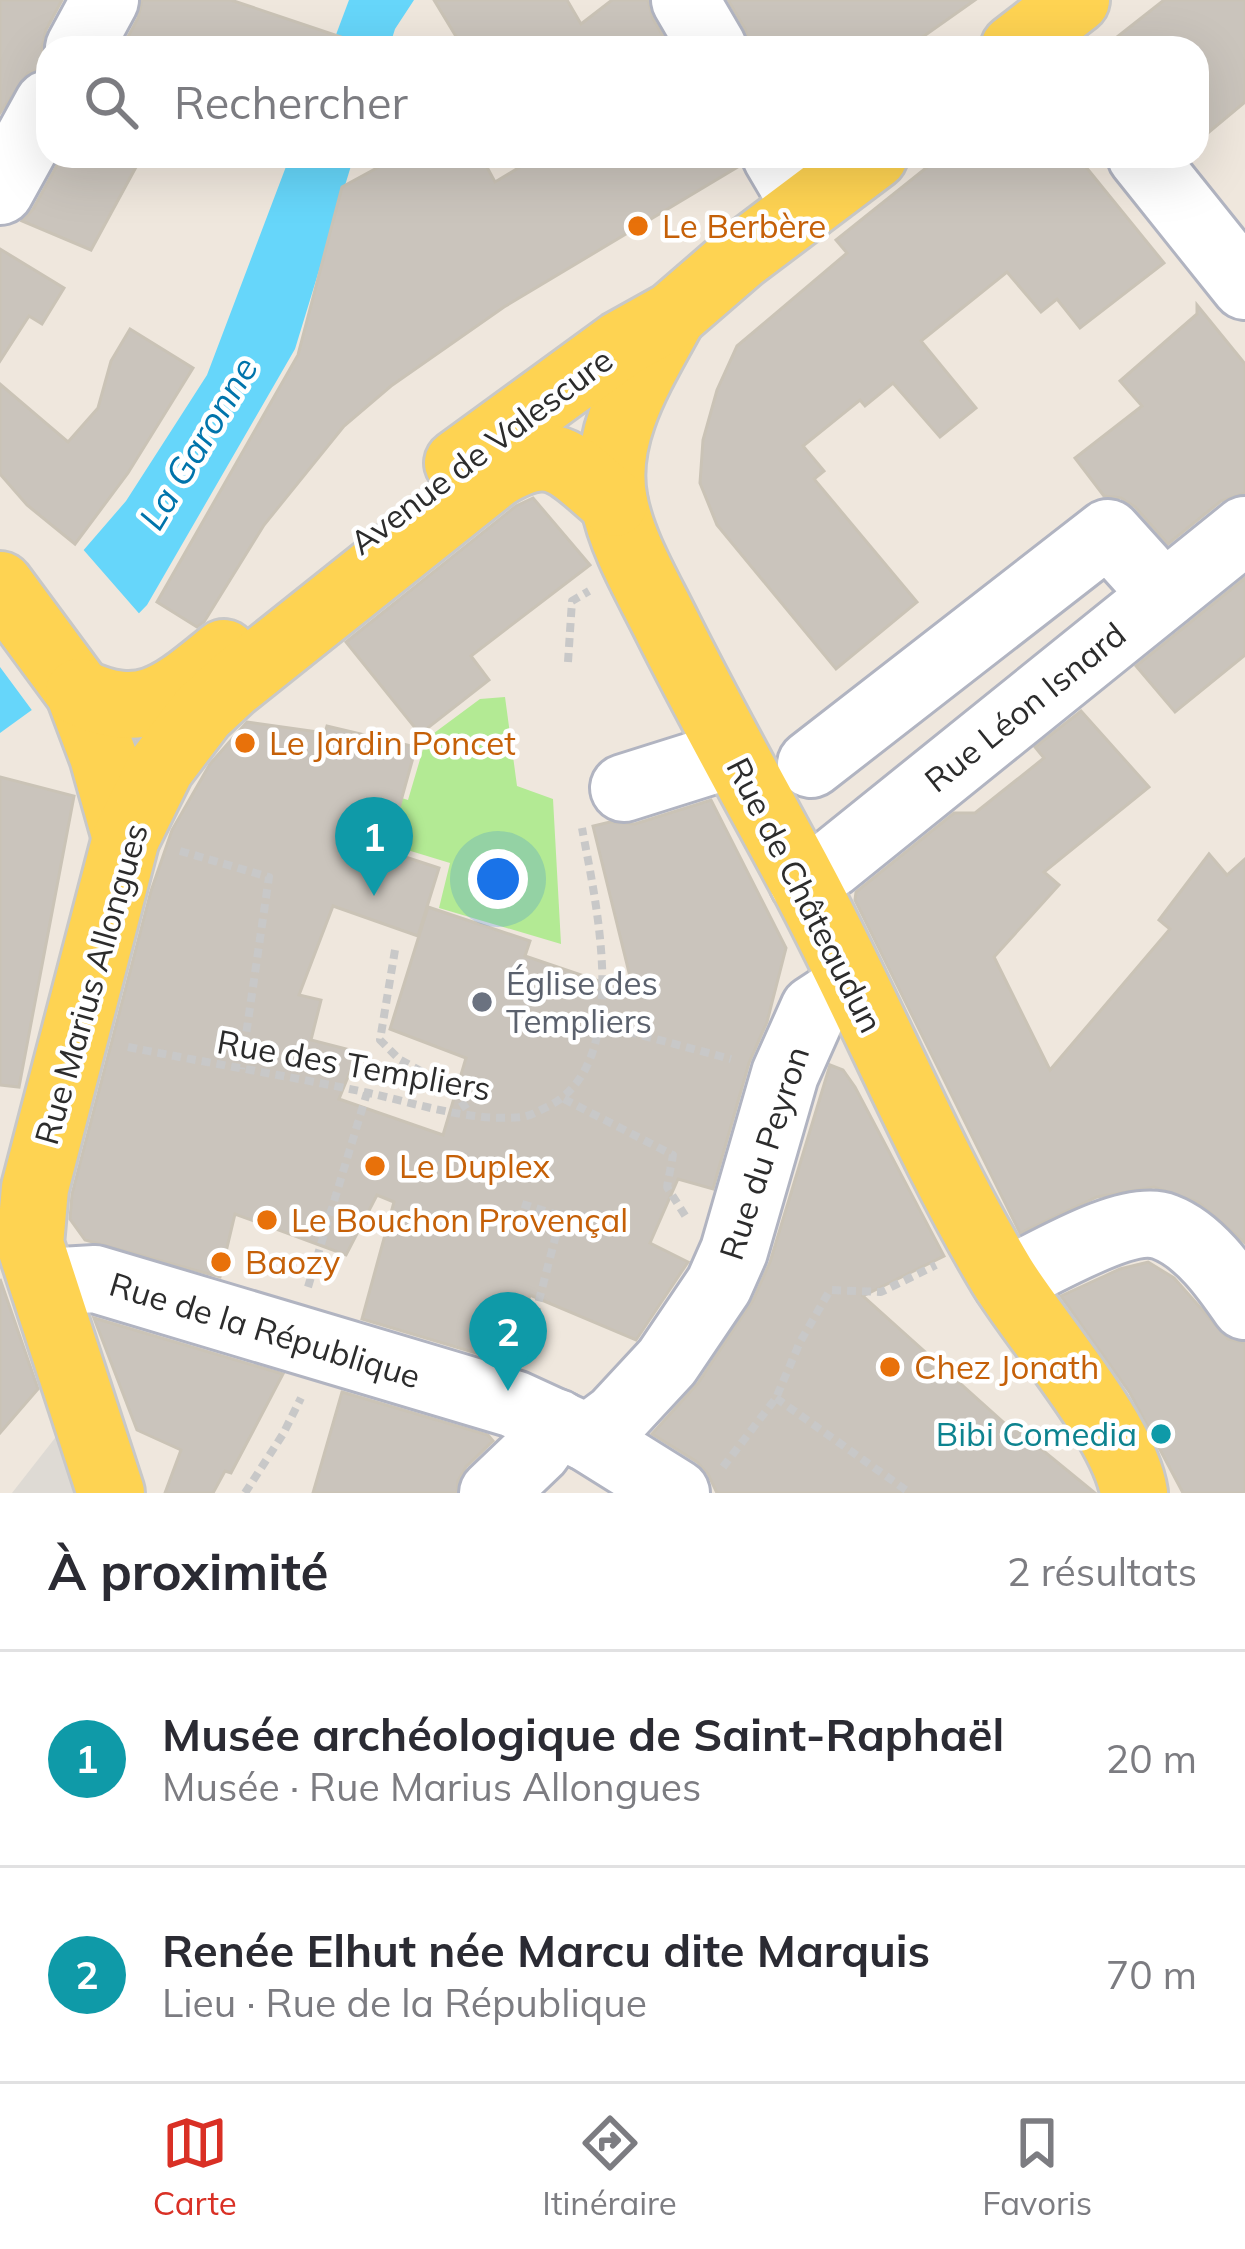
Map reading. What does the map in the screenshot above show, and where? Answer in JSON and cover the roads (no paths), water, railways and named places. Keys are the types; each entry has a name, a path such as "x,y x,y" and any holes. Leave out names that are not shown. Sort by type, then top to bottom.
{"main road":[{"name":"Avenue de Valescure","path":"79,692 120,707 158,700 179,689 496,454 621,344 673,315 790,181 834,168"},
{"name":"Rue de Châteaudun","path":"673,315 619,428 612,462 614,503 656,603 993,1260 1106,1430 1131,1472 1134,1493"},
{"name":"Rue de Châteaudun","path":"496,454 521,459 537,455 564,463 614,503"},
{"name":"Rue Marius Allongues","path":"111,1493 24,1261 35,1188 126,838 161,767 202,713 496,454"},
{"path":"4,589 79,692 126,838"}],"street":[{"path":"86,36 105,0"},
{"path":"685,0 705,36"},
{"path":"0,191 36,126"},
{"path":"1151,168 1245,286"},
{"name":"Rue Léon Isnard","path":"803,882 1245,530"},
{"path":"897,810 828,753 1108,533 1164,595"},
{"path":"624,788 732,754"},
{"name":"Rue du Peyron","path":"493,1493 537,1451 553,1422 616,1417 667,1362 719,1285 734,1251 785,1074 814,1009 852,984"},
{"path":"993,1260 1132,1224 1164,1226 1209,1258 1245,1306"},
{"name":"Rue de la République","path":"24,1261 309,1343 553,1422 696,1484"}],"water":[{"path":"349,0 414,0 393,36 336,36"},
{"name":"La Garonne","path":"285,168 350,168 295,349 147,605 76,678 0,733 0,637 31,611 126,501 207,375"}],"place":[{"name":"Le Berbère","path":"638,226"},
{"name":"Le Jardin Poncet","path":"245,743"},
{"name":"Musée archéologique de Saint-Raphaël","path":"374,896"},
{"name":"Église des Templiers","path":"482,1002"},
{"name":"Le Duplex","path":"375,1166"},
{"name":"Le Bouchon Provençal","path":"267,1220"},
{"name":"Baozy","path":"221,1262"},
{"name":"Chez Jonath","path":"890,1367"},
{"name":"Renée Elhut née Marcu dite Marquis","path":"508,1391"},
{"name":"Bibi Comedia","path":"1161,1434"}]}
